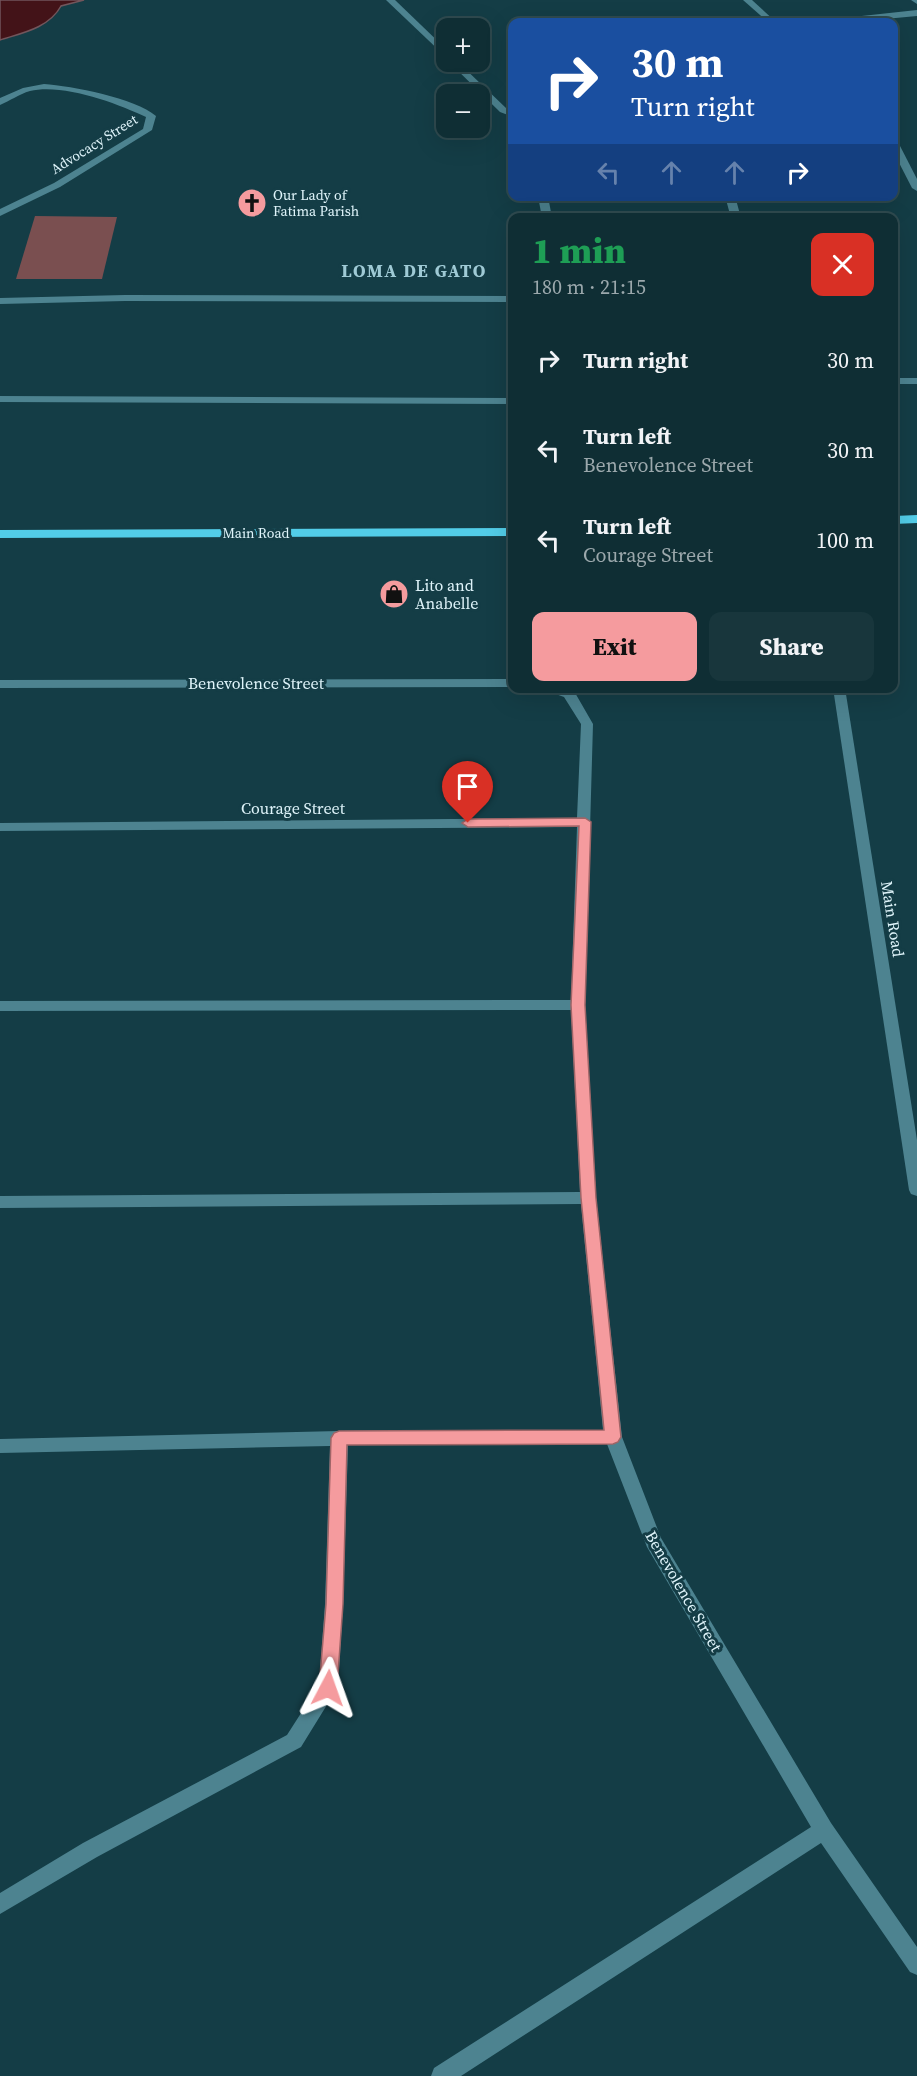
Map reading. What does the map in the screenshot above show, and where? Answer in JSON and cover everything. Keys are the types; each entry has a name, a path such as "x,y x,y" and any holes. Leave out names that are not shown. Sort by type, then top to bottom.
{"main road":[{"path":"898,520 917,519"},
{"name":"Main Road","path":"0,534 508,532"}],"street":[{"path":"390,0 436,45"},
{"path":"747,0 767,18"},
{"path":"871,18 917,13"},
{"path":"463,72 503,110 508,112"},
{"name":"Advocacy Street","path":"0,102 19,91 42,87 65,89 135,108 151,116 147,130 57,184 0,213"},
{"path":"898,152 917,188"},
{"path":"0,301 125,298 508,299"},
{"path":"898,381 917,381"},
{"path":"0,399 508,401"},
{"name":"Benevolence Street","path":"0,684 508,683"},
{"name":"Benevolence Street","path":"565,693 569,694 587,724 578,1005 588,1198 613,1437 653,1540 824,1830 917,1965"},
{"name":"Main Road","path":"840,693 917,1190"},
{"name":"Courage Street","path":"0,827 585,822"},
{"path":"0,1006 578,1005"},
{"path":"0,1202 588,1198"},
{"path":"0,1446 339,1438 613,1437"},
{"path":"0,1904 90,1850 294,1741 328,1688 334,1604 339,1438"},
{"path":"442,2076 824,1830"}],"shaded area":[{"path":"0,0 84,0 61,6 50,20 42,25 0,40"},
{"path":"35,216 117,217 102,279 16,279"}],"place":[{"name":"Our Lady of Fatima Parish","path":"252,203"},
{"name":"Lito and Anabelle","path":"394,594"}],"district":[{"name":"LOMA DE GATO","path":"414,270"}],"route":[{"path":"328,1688 334,1604 339,1438 613,1437 588,1198 578,1005 585,822 468,823"}]}
